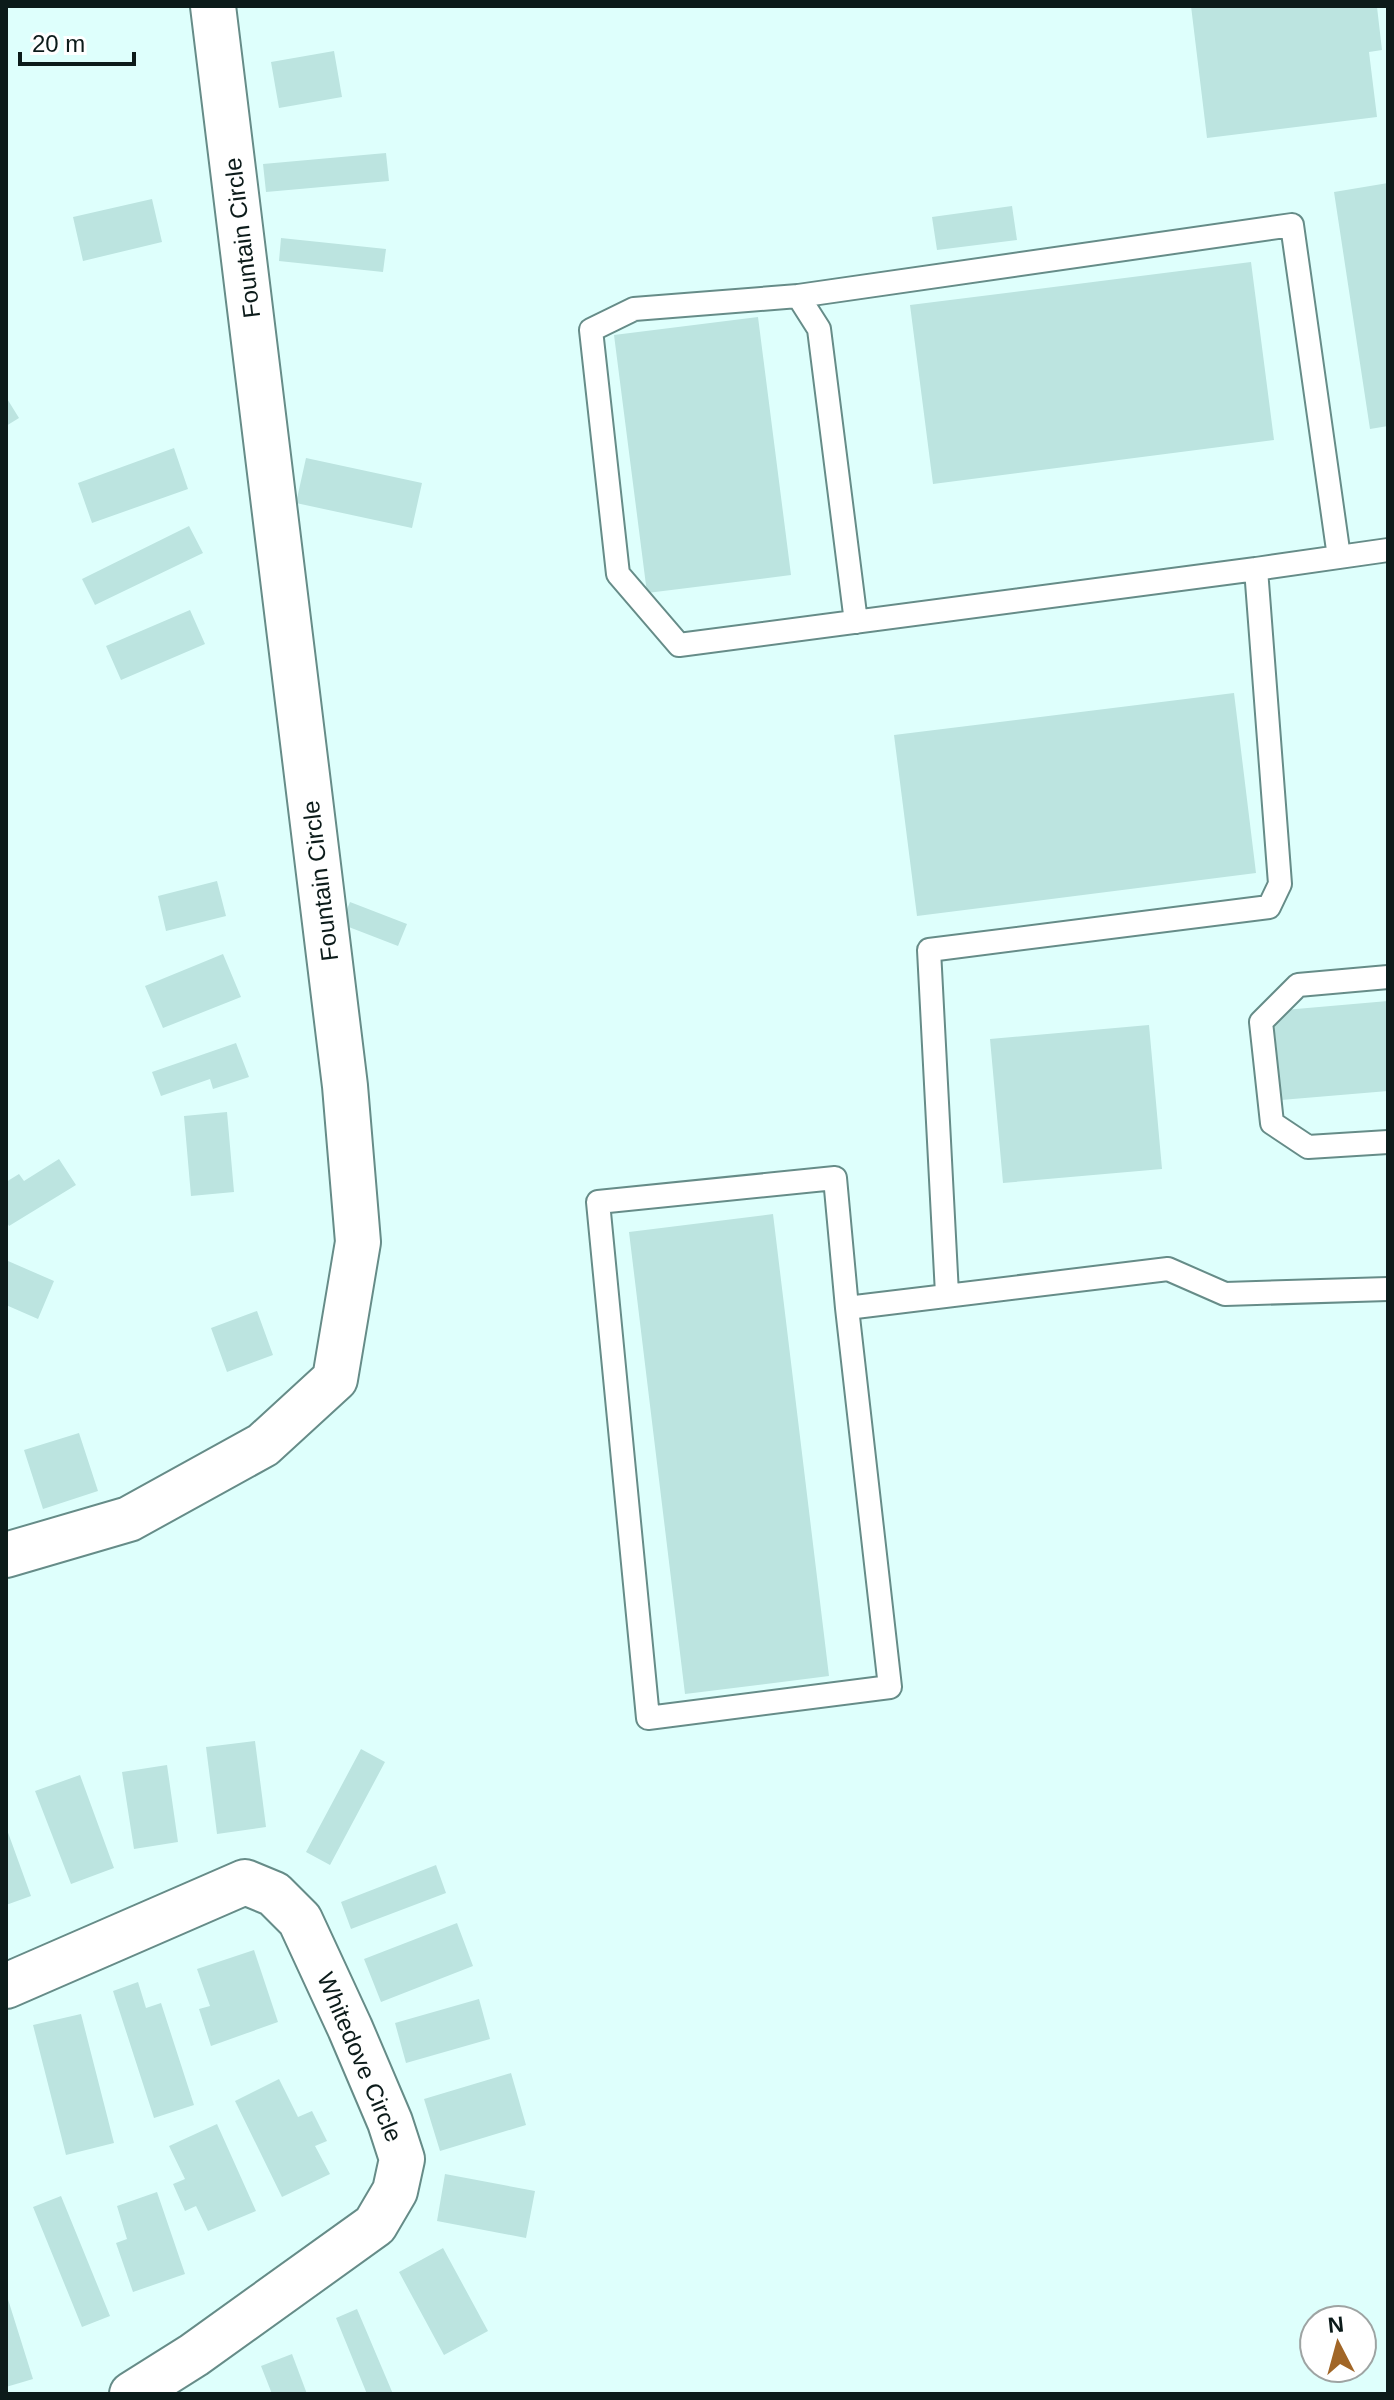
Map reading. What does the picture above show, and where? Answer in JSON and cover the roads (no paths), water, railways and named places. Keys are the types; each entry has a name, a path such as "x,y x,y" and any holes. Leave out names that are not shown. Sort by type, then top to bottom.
{"street":[{"name":"Fountain Circle","path":"6,1555 129,1519 263,1445 335,1379 358,1242 343,1070 213,6"},
{"name":"Whitedove Circle","path":"6,1986 245,1882 274,1894 300,1920 390,2122 402,2159 395,2191 375,2225 194,2355 132,2394"}],"lane":[{"path":"1339,557 1292,225 798,296 634,309 591,330 618,574 679,645 1256,569 1388,550"},
{"path":"798,296 819,329 856,622"},
{"path":"947,1294 929,950 1269,907 1280,884 1256,569"},
{"path":"1388,977 1298,985 1261,1022 1272,1123 1308,1147 1388,1142"},
{"path":"835,1178 847,1308 890,1687 648,1718 598,1202 835,1178"},
{"path":"847,1308 1168,1269 1225,1294 1388,1289"}]}
